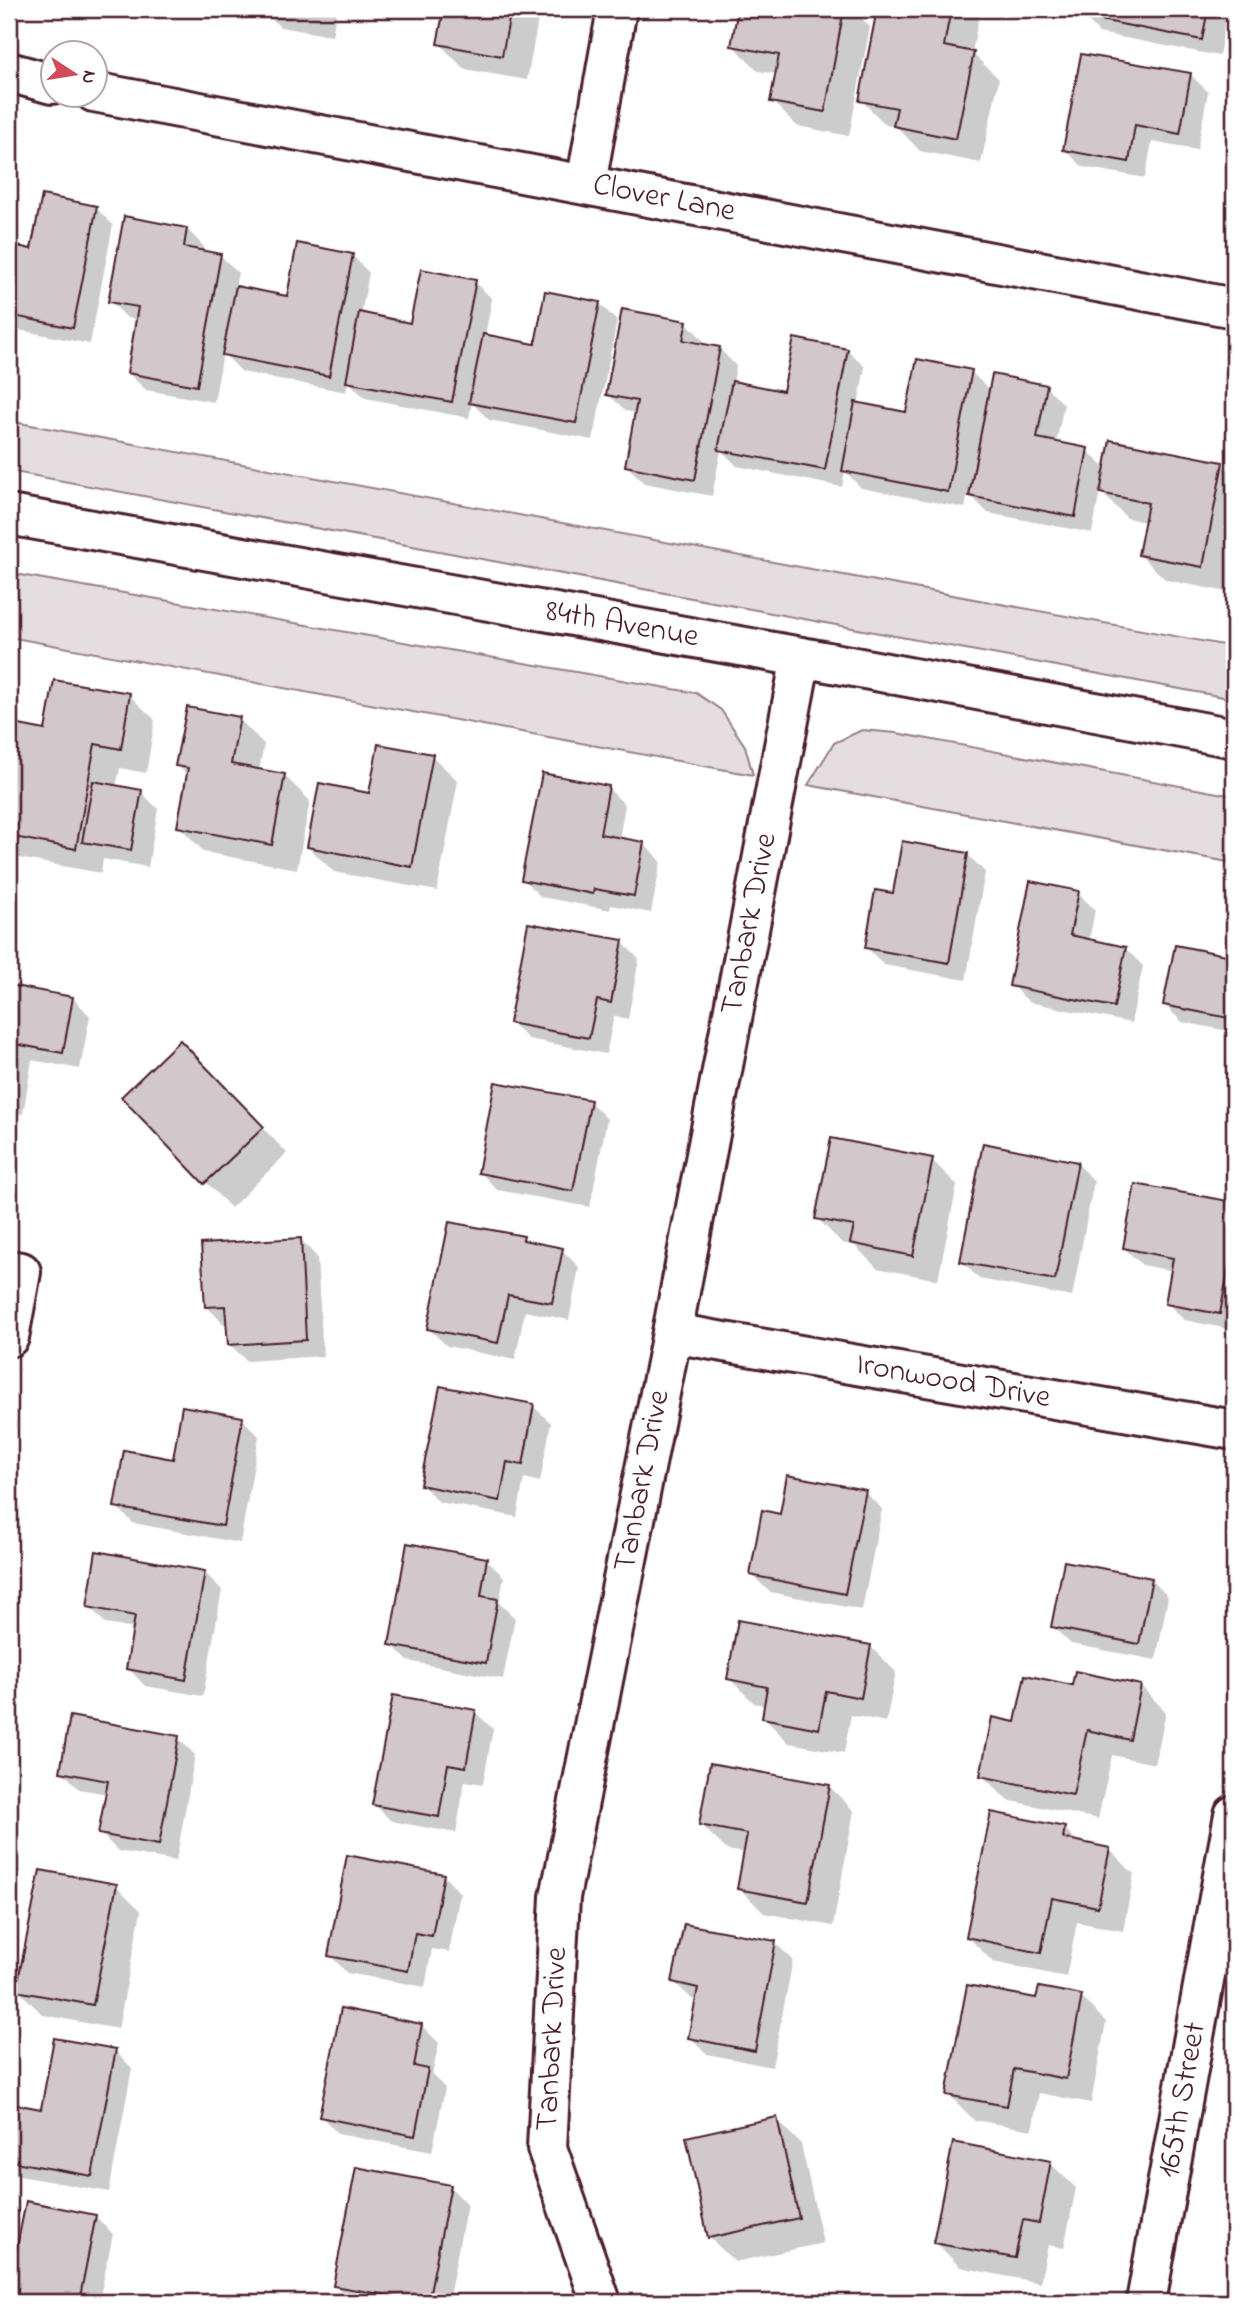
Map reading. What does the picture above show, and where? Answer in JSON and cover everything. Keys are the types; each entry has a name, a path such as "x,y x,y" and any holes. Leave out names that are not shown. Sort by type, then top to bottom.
{"street":[{"path":"586,184 617,9"},
{"path":"9,72 38,80"},
{"name":"Clover Lane","path":"108,95 1234,308"},
{"name":"84th Avenue","path":"9,515 801,657 1234,738"},
{"name":"Tanbark Drive","path":"601,2302 547,2148 560,1897 672,1333 801,657"},
{"path":"9,1337 15,1271"},
{"name":"Ironwood Drive","path":"672,1333 1234,1430"},
{"name":"165th Street","path":"1146,2302 1234,1815"}],"shaded area":[{"path":"9,421 1234,647 1234,699 9,471"},
{"path":"9,573 696,693 721,710 745,746 753,775 9,637"},
{"path":"862,730 896,733 1234,796 1234,863 808,785 834,743"}],"building":[{"path":"444,9 511,9 502,56 437,44"},
{"path":"738,9 844,9 825,112 770,102 779,55 731,46"},
{"path":"877,9 951,9 944,46 974,52 956,139 893,126 897,108 859,101"},
{"path":"1082,9 1208,9 1202,40 1080,16"},
{"path":"1081,54 1191,73 1180,134 1135,125 1129,162 1063,150"},
{"path":"42,195 97,206 73,328 9,315 9,244 31,249"},
{"path":"124,216 187,228 184,247 221,254 197,386 127,373 138,307 108,302"},
{"path":"297,243 353,254 329,376 222,355 236,286 287,296"},
{"path":"421,269 476,280 452,402 346,382 359,312 410,323"},
{"path":"545,291 600,302 576,423 469,403 483,334 535,344"},
{"path":"622,309 687,321 683,340 720,347 695,480 625,466 637,401 606,395"},
{"path":"794,338 848,349 825,470 718,450 732,381 783,391"},
{"path":"917,359 972,370 948,492 842,471 855,402 906,412"},
{"path":"992,374 1047,385 1037,438 1088,448 1075,517 969,496"},
{"path":"1110,440 1223,462 1203,567 1138,555 1148,503 1100,493"},
{"path":"54,680 130,693 121,749 95,744 76,849 9,836 9,723 45,730"},
{"path":"187,707 240,717 231,764 285,774 272,845 177,827 188,768 175,766"},
{"path":"378,744 433,754 412,867 307,847 319,783 369,793"},
{"path":"542,773 609,786 600,834 644,842 634,896 594,889 593,894 521,880"},
{"path":"93,781 142,790 131,850 82,842"},
{"path":"902,841 968,853 949,963 865,948 875,890 893,893"},
{"path":"1030,881 1079,891 1070,935 1126,947 1114,1007 1009,986"},
{"path":"528,923 623,940 611,1003 597,1000 589,1038 509,1023"},
{"path":"1234,939 1234,1019 1163,1005 1175,945 1231,956"},
{"path":"9,985 73,997 63,1053 15,1044 9,1081"},
{"path":"180,1040 264,1127 204,1184 121,1097"},
{"path":"495,1082 591,1100 573,1191 478,1173"},
{"path":"831,1138 933,1158 913,1256 850,1243 854,1226 815,1219"},
{"path":"983,1143 1078,1162 1055,1280 960,1262"},
{"path":"1135,1184 1234,1202 1234,1238 1220,1314 1165,1304 1173,1258 1123,1248"},
{"path":"449,1222 524,1236 523,1240 563,1248 552,1303 508,1295 498,1343 427,1329"},
{"path":"301,1238 306,1340 228,1345 225,1306 205,1307 201,1244"},
{"path":"440,1386 534,1404 523,1465 507,1462 500,1501 420,1485"},
{"path":"182,1406 243,1417 223,1526 114,1507 124,1450 173,1459"},
{"path":"787,1475 866,1490 845,1594 750,1575 762,1510 780,1514"},
{"path":"407,1543 487,1558 481,1596 498,1599 486,1663 389,1645"},
{"path":"96,1551 205,1571 186,1680 126,1669 135,1616 87,1607"},
{"path":"1064,1561 1152,1578 1139,1644 1051,1627"},
{"path":"738,1620 871,1645 861,1698 826,1691 819,1729 762,1718 767,1687 727,1679"},
{"path":"1075,1671 1141,1685 1130,1740 1087,1730 1073,1795 980,1776 992,1717 1015,1722 1025,1675 1072,1685"},
{"path":"393,1695 476,1710 466,1767 448,1764 439,1817 372,1805"},
{"path":"70,1716 179,1736 159,1845 98,1834 108,1781 60,1772"},
{"path":"710,1763 830,1785 808,1902 737,1889 747,1834 699,1825"},
{"path":"991,1812 1065,1827 1063,1838 1110,1848 1098,1907 1052,1898 1041,1953 966,1937"},
{"path":"347,1855 444,1874 432,1936 415,1933 408,1971 328,1956"},
{"path":"40,1870 117,1884 93,2005 16,1991"},
{"path":"684,1924 776,1941 755,2051 688,2038 698,1988 672,1982"},
{"path":"967,1985 1036,1998 1039,1987 1082,1995 1066,2079 1014,2069 1007,2106 946,2095"},
{"path":"341,2008 422,2024 414,2066 428,2069 415,2136 319,2117"},
{"path":"54,2038 116,2049 92,2176 9,2161 9,2103 41,2109"},
{"path":"777,2117 799,2218 708,2238 686,2137"},
{"path":"953,2142 1051,2161 1039,2223 1023,2220 1015,2258 933,2243"},
{"path":"356,2167 451,2185 428,2302 333,2286"},
{"path":"26,2201 96,2215 79,2302 9,2302 9,2266 13,2267"}]}
